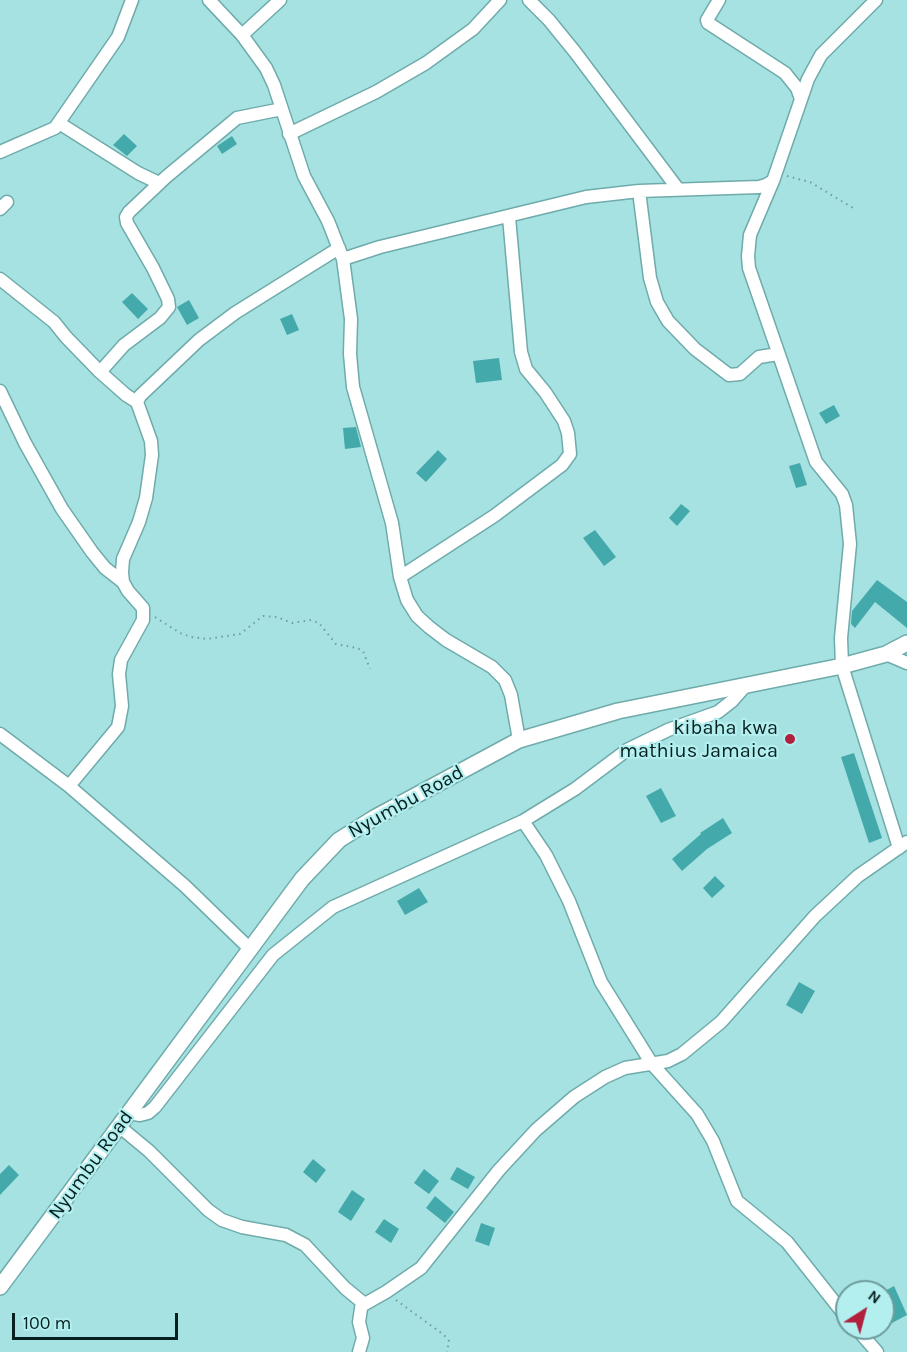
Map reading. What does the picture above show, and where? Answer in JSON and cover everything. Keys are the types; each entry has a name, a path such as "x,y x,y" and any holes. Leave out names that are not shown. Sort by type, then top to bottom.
{"street":[{"path":"0,152 52,130 59,123 118,37 132,0"},
{"path":"209,0 242,35 266,68 274,85 304,176 328,221 341,254 351,319 350,354 354,387 392,523 400,577 407,600 417,616 446,640 492,667 504,680 511,695 519,740"},
{"path":"242,35 280,0"},
{"path":"289,134 375,92 426,63 473,29 500,0"},
{"path":"529,0 549,20 678,189"},
{"path":"719,0 707,20 708,23 785,73 797,88 801,99"},
{"path":"363,1305 421,1268 499,1170 536,1130 574,1097 605,1077 625,1068 668,1061 682,1054 721,1022 815,916 858,876 903,845 842,666 841,638 850,544 846,505 842,494 816,462 749,268 748,256 750,235 774,178 808,79 821,55 876,0"},
{"path":"100,372 124,345 160,318 169,307 168,299 153,268 127,223 126,217 129,212 159,183 237,118 282,109"},
{"path":"59,123 138,173 159,183"},
{"path":"137,402 140,396 199,340 235,313 341,254 509,217 586,197 639,191 759,187 774,178"},
{"path":"639,191 650,278 657,302 668,321 695,349 729,375 740,374 759,357 778,354"},
{"path":"400,577 494,516 562,465 570,454 564,421 526,369 521,352 509,217"},
{"path":"0,279 54,322 100,372 137,402 152,441 152,455 144,506 123,559 123,582"},
{"path":"0,391 25,443 62,509 105,568 123,582 143,608 143,620 121,660 122,706 118,727 69,786"},
{"name":"Nyumbu Road","path":"0,1287 302,879 339,840 374,818 519,740 618,711 842,666 886,654 907,643"},
{"path":"886,654 907,663"},
{"path":"129,1113 140,1115 148,1113 155,1107 273,955 314,920 333,907 364,892 523,821 575,789 627,750 668,730 718,712 732,702 747,684"},
{"path":"0,734 69,786 185,886 250,949"},
{"path":"523,821 546,855 564,892 601,982 652,1064 697,1114 713,1141 737,1201 786,1242 835,1303"},
{"path":"120,1127 149,1151 208,1210 222,1220 242,1227 286,1234 305,1245 345,1288 362,1302 359,1322 363,1338 358,1352"},
{"path":"866,1340 877,1352"}],"path":[{"path":"774,178 793,177 810,182 853,208"},
{"path":"143,608 180,633 207,639 240,634 262,616 277,616 292,622 310,620 319,623 336,644 363,651 370,669"},
{"path":"386,1292 444,1335 448,1341 447,1352"}],"building":[{"path":"124,134 137,146 127,156 113,145"},
{"path":"232,136 237,144 222,154 217,146"},
{"path":"132,293 148,309 138,319 122,302"},
{"path":"189,300 199,318 187,325 177,307"},
{"path":"292,314 299,330 287,335 280,319"},
{"path":"499,358 502,380 476,383 473,361"},
{"path":"834,405 840,416 826,424 819,413"},
{"path":"356,427 361,447 345,449 343,428"},
{"path":"438,450 447,459 426,482 416,473"},
{"path":"800,463 807,485 796,488 789,466"},
{"path":"681,504 690,511 677,526 669,518"},
{"path":"595,530 616,557 604,566 583,538"},
{"path":"877,580 907,602 907,628 875,602 855,628 851,624 852,611"},
{"path":"854,753 882,838 869,843 841,757"},
{"path":"661,788 676,816 661,823 646,796"},
{"path":"723,818 732,833 707,849 682,871 672,859 700,833"},
{"path":"715,876 725,886 712,898 703,888"},
{"path":"419,888 428,902 405,915 397,901"},
{"path":"799,982 815,991 802,1014 786,1005"},
{"path":"313,1159 326,1170 316,1183 303,1172"},
{"path":"9,1165 19,1175 0,1195 0,1174"},
{"path":"457,1167 475,1177 468,1189 450,1179"},
{"path":"424,1169 439,1181 429,1194 414,1183"},
{"path":"352,1190 365,1199 351,1221 338,1212"},
{"path":"435,1196 454,1212 445,1223 426,1208"},
{"path":"384,1219 399,1229 391,1243 375,1232"},
{"path":"481,1223 495,1228 489,1246 475,1241"},
{"path":"895,1288 907,1315 895,1321"}],"place":[{"name":"kibaha kwa mathius Jamaica","path":"790,739"}]}
